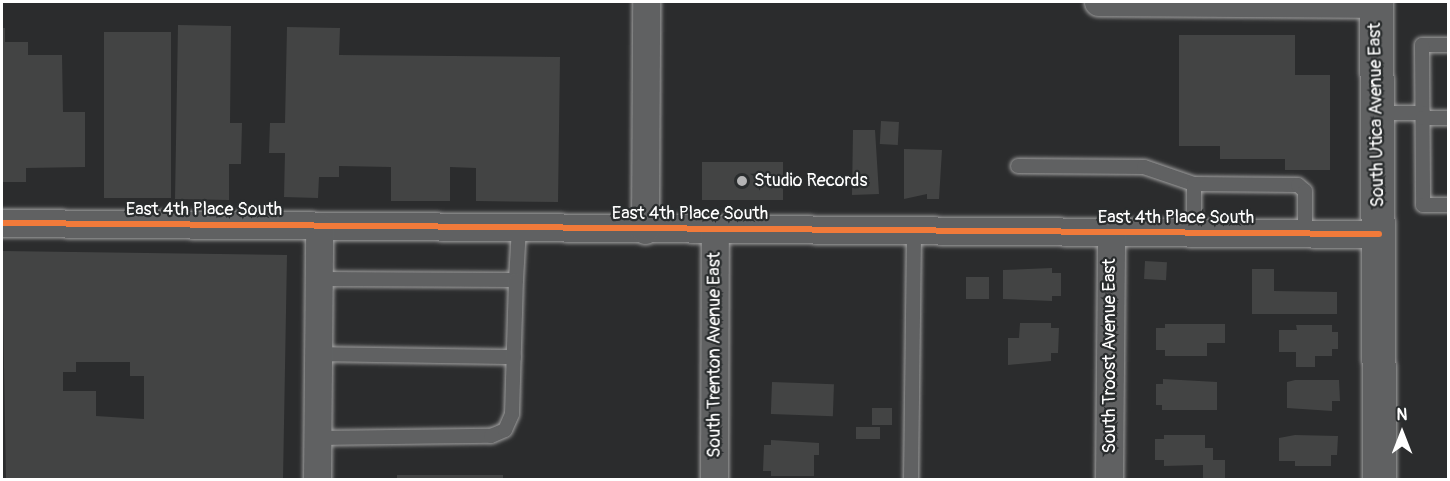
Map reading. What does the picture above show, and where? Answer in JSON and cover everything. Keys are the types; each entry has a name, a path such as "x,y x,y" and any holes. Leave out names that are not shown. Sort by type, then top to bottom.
{"main road":[{"name":"South Utica Avenue East","path":"1376,3 1379,480"}],"street":[{"path":"645,230 646,2"},
{"path":"1098,2 1376,3"},
{"name":"East 4th Place South","path":"2,224 1379,234"},
{"path":"317,480 319,226"},
{"name":"South Trenton Avenue East","path":"714,480 715,230"},
{"name":"South Troost Avenue East","path":"1109,480 1111,233"}],"lane":[{"path":"1449,45 1422,45 1423,205 1449,205"},
{"path":"1377,113 1449,118"},
{"path":"1018,166 1144,167 1194,184 1298,185 1305,191 1305,233"},
{"path":"1194,184 1194,233"},
{"path":"317,438 491,436 505,430 512,414 519,228"},
{"path":"911,480 914,232"},
{"path":"320,279 516,280"},
{"path":"319,354 514,357"}],"building":[{"path":"178,25 231,26 230,123 242,123 241,164 229,164 229,200 175,199"},
{"path":"287,27 340,28 339,55 560,57 558,202 476,201 476,168 450,167 450,201 391,201 391,167 339,166 339,177 319,177 318,198 284,197 285,153 269,153 270,123 285,123"},
{"path":"2,28 5,28 5,42 28,42 28,55 62,55 63,112 85,112 85,167 26,168 26,182 2,182"},
{"path":"104,32 171,32 171,198 104,198"},
{"path":"1179,35 1295,35 1295,75 1330,75 1330,170 1285,170 1285,159 1220,159 1220,146 1179,146"},
{"path":"881,121 899,122 898,145 880,144"},
{"path":"853,130 875,130 879,194 852,195"},
{"path":"904,149 942,150 939,199 927,199 927,194 904,199"},
{"name":"Studio Records","path":"702,162 783,162 783,200 702,200"},
{"path":"2,251 287,255 283,480 6,480","holes":["76,362 130,362 130,376 144,376 144,419 96,416 96,391 63,391 63,372 76,372"]},
{"path":"1145,261 1167,262 1166,280 1144,279"},
{"path":"1052,268 1052,273 1061,273 1061,296 1052,296 1052,301 1003,299 1003,270"},
{"path":"1252,269 1274,269 1274,291 1337,292 1337,314 1252,314"},
{"path":"966,277 989,277 989,299 966,299"},
{"path":"1020,323 1051,323 1051,328 1059,328 1058,353 1051,353 1051,361 1008,365 1008,338 1019,338"},
{"path":"1165,324 1225,324 1225,343 1207,343 1207,356 1165,356 1165,350 1156,350 1156,328 1165,328"},
{"path":"1296,325 1332,325 1332,332 1338,332 1338,349 1332,349 1332,356 1315,356 1315,367 1296,367 1296,352 1279,352 1279,330 1297,330"},
{"path":"1163,379 1217,382 1217,410 1162,410 1162,405 1156,405 1156,384 1163,384"},
{"path":"1339,380 1340,401 1332,401 1332,411 1287,408 1287,382"},
{"path":"772,382 834,384 833,416 771,414"},
{"path":"872,408 892,408 892,425 872,425"},
{"path":"856,427 880,427 880,439 856,439"},
{"path":"1164,435 1205,435 1205,448 1213,448 1213,460 1225,460 1225,480 1203,480 1203,465 1164,466 1164,460 1155,460 1155,439 1164,439"},
{"path":"1295,435 1338,436 1337,455 1331,455 1331,466 1295,466 1295,461 1279,461 1279,438"},
{"path":"771,440 819,443 819,455 814,455 814,476 771,476 771,471 763,471 764,445 771,445"},
{"path":"397,475 503,475 503,480 397,480"}],"cycle path":[{"path":"2,223 1379,234"}],"place":[{"name":"Studio Records","path":"742,181"}]}
